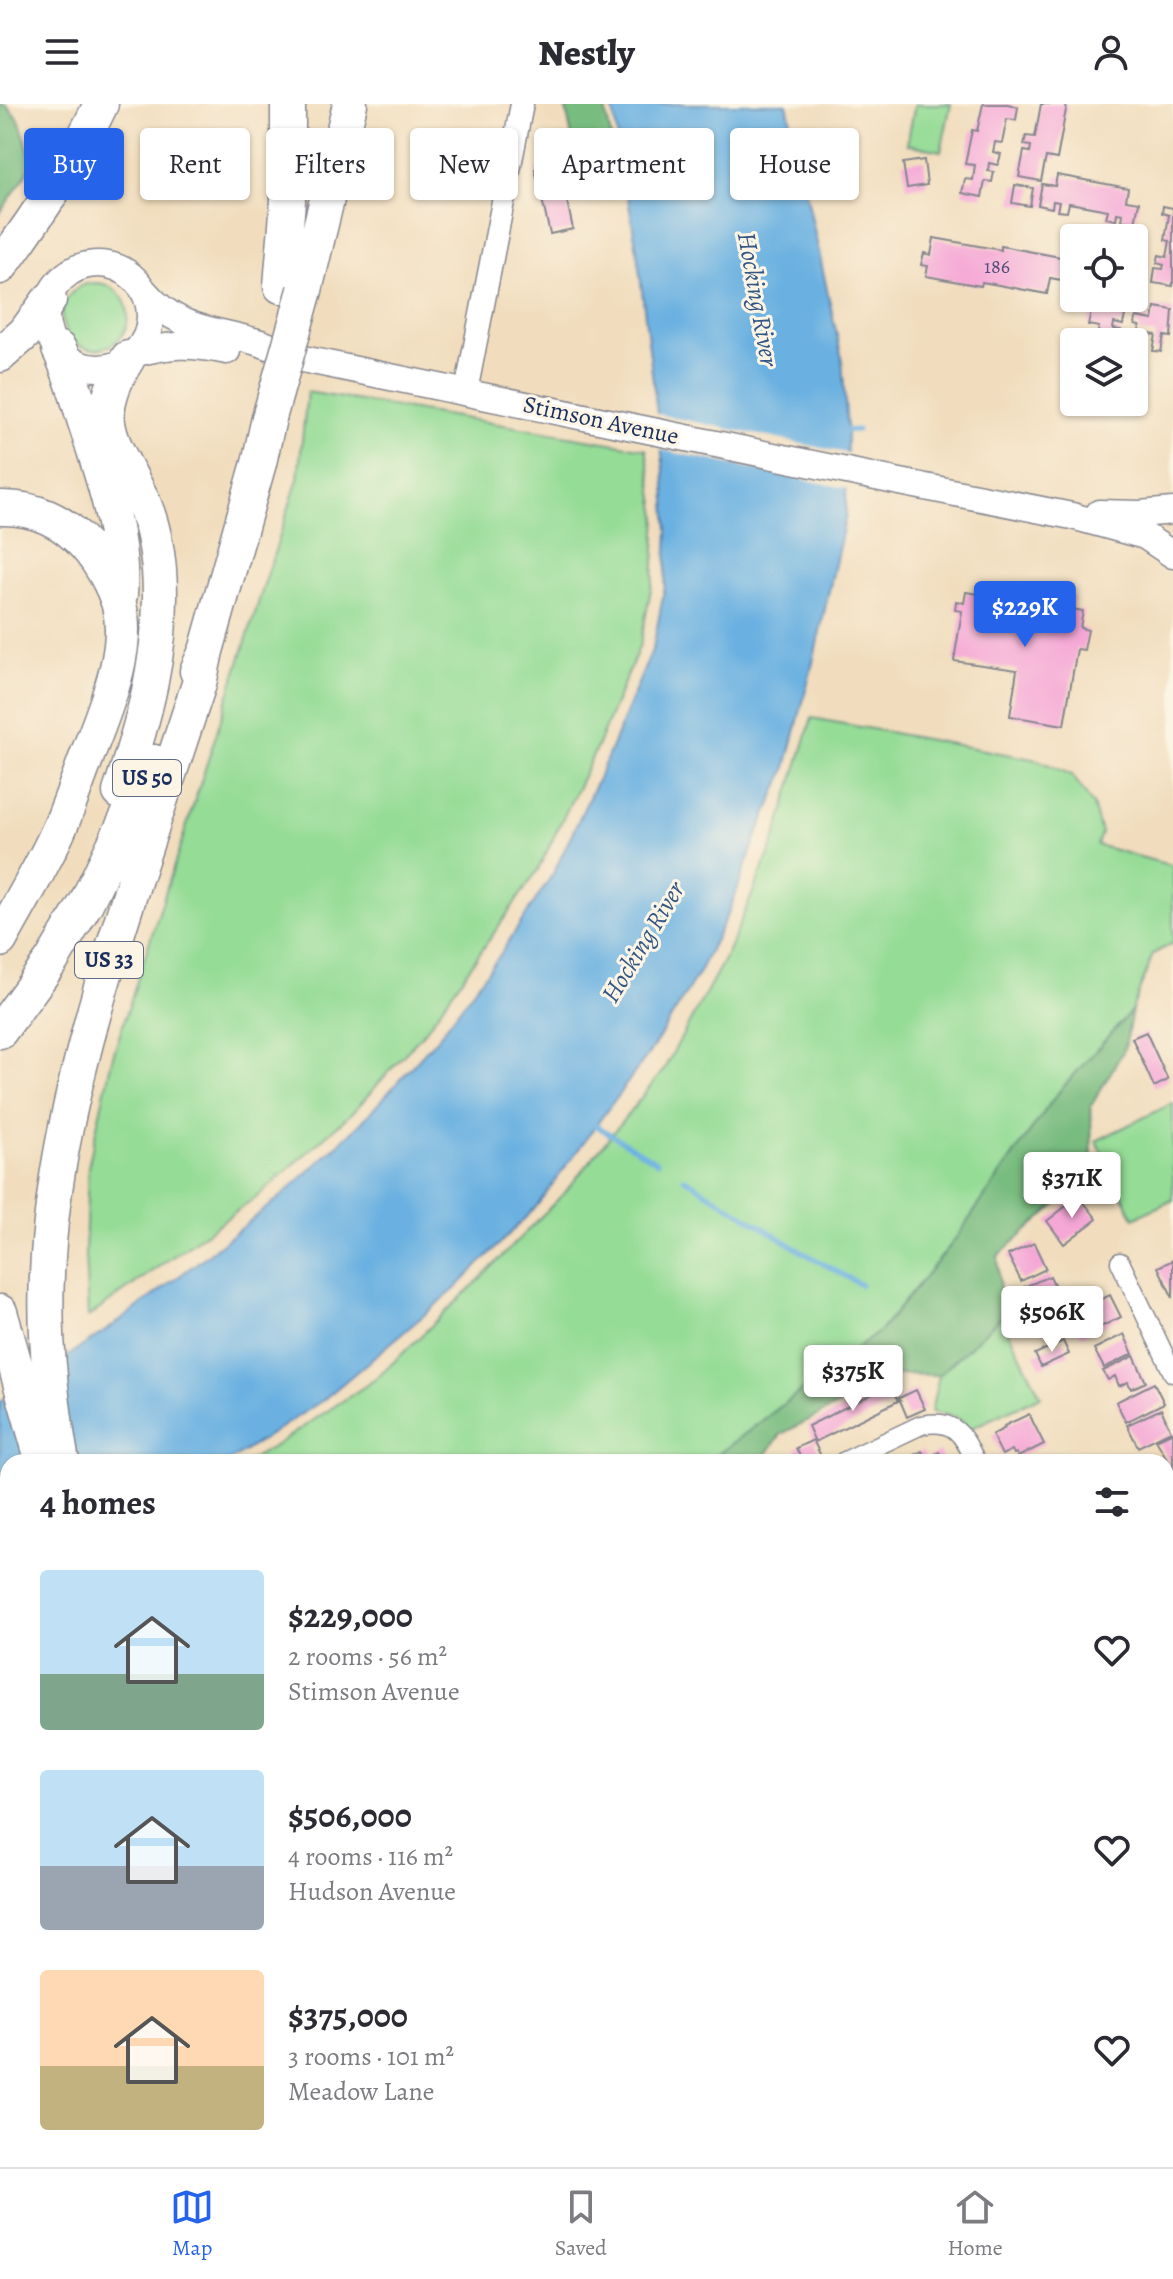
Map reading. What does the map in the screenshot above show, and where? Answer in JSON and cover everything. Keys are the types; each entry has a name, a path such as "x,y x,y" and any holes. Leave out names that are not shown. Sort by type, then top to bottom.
{"highway":[{"path":"0,267 41,211 85,138 101,104"},
{"name":"US 33","path":"61,1454 48,1349 47,1277 62,1149 81,1057 121,920 199,684 269,418 293,288 288,201 288,104"},
{"path":"293,288 350,104"},
{"path":"0,355 25,333 49,300"},
{"path":"0,940 60,827 106,701 118,660 121,634 121,572 115,529 98,463 59,349"},
{"path":"86,903 137,741 157,651 159,583 155,540 143,503 114,448 108,420 111,388 130,356"},
{"path":"0,508 25,509 55,520 67,529 92,553 119,606"},
{"name":"US 50","path":"0,1031 52,960 86,903 206,651"},
{"path":"0,1312 41,1454"}],"main road":[{"path":"130,356 143,341 149,324 149,307 144,291 133,278 119,268 102,264 76,269 63,278 49,300 47,326 59,349 75,362 90,367 107,366 156,348 183,344 298,358"},
{"name":"Stimson Avenue","path":"144,291 159,308 180,321 256,342 298,358 1072,516 1145,536 1173,555"},
{"name":"Stimson Avenue","path":"1072,516 1096,512 1140,514 1173,511"}],"street":[{"path":"466,392 522,104"},
{"path":"1120,1262 1173,1373"},
{"path":"860,1454 921,1425 935,1422 957,1429 972,1454"}],"green space":[{"path":"0,104 5,104 19,119 24,135 24,177 0,213"},
{"path":"565,104 604,104 609,128 570,128"},
{"path":"915,104 951,104 941,151 907,144"},
{"path":"88,283 102,283 114,288 123,297 128,316 126,329 119,340 102,349 88,349 76,344 67,335 62,323 62,309 67,297 76,288"},
{"path":"307,392 646,449 657,516 653,579 640,645 597,747 538,870 426,1030 354,1111 259,1195 88,1317 85,1253 88,1167 112,1059 298,479"},
{"path":"812,718 1038,760 1072,775 1093,805 1101,833 1097,845 1173,866 1173,943 1153,954 1132,1010 1056,1095 951,1245 881,1330 718,1454 261,1454 377,1378 566,1191 663,1071 726,956 773,845"},
{"path":"1132,1010 1125,1048 1091,1106 1092,1173 998,1256 1001,1317 939,1375 899,1374 781,1434 767,1454 718,1454 881,1330 951,1245 1056,1095"},
{"path":"1173,1103 1173,1200 1134,1218 1096,1141"},
{"path":"1001,1317 1041,1396 971,1428 956,1417 931,1412 939,1375"}],"water":[{"name":"Hocking River","path":"612,104 787,104 792,128 730,128 730,200 808,200 842,359 847,430 846,515 785,771 730,909 698,974 652,1049 536,1207 455,1289 323,1400 240,1454 0,1454 0,1402 114,1325 285,1193 361,1123 439,1036 499,956 554,872 602,770 653,648 665,586 668,531 664,471 628,200 714,200 714,128 616,128"}],"pier":[{"path":"652,413 851,454 850,489 657,449"}],"building":[{"path":"983,104 1018,107 1016,120 1007,119 1002,143 995,142 993,152 1001,154 998,165 989,163 988,171 994,172 992,182 985,181 982,197 962,193 965,179 973,180 975,165 965,164 972,130 977,131"},
{"path":"1041,104 1067,104 1057,159 1046,157 1041,181 1019,177 1024,151 1030,152 1031,146 1024,145 1026,136 1035,137"},
{"path":"924,160 927,185 907,188 903,163"},
{"path":"1057,175 1128,188 1126,200 1139,202 1135,223 1122,221 1123,214 1117,213 1116,220 1106,218 1108,210 1069,203 1067,212 1057,211 1059,202 1053,201 1052,208 1038,205 1042,184 1055,186"},
{"path":"1015,185 1033,188 1030,206 1012,203"},
{"path":"542,200 567,200 573,229 550,234"},
{"path":"1163,206 1173,208 1173,286 1153,283 1155,268 1163,269 1164,265 1157,263 1159,255 1167,257 1170,241 1165,240 1169,215 1162,213"},
{"path":"934,238 1060,257 1060,280 1050,278 1047,294 926,276 928,266 921,265 924,253 931,255"},
{"path":"1155,307 1173,310 1171,337 1164,336 1161,352 1153,351 1156,335 1148,334 1148,328 1135,325 1136,317 1153,320"},
{"path":"1091,312 1125,315 1123,325 1114,323 1113,328 1088,325"},
{"path":"966,592 1050,605 1052,593 1074,597 1072,609 1083,611 1080,628 1088,630 1084,650 1077,649 1064,725 1010,716 1017,670 954,661 962,611 955,610 956,601 964,603"},
{"path":"1146,1032 1168,1080 1154,1087 1132,1038"},
{"path":"1079,1196 1097,1219 1064,1244 1047,1221"},
{"path":"1034,1243 1046,1269 1021,1281 1008,1255"},
{"path":"1173,1260 1173,1298 1158,1267"},
{"path":"1050,1276 1067,1312 1041,1324 1024,1287"},
{"path":"1110,1295 1121,1317 1082,1336 1071,1314"},
{"path":"1124,1334 1133,1354 1104,1368 1094,1349"},
{"path":"1063,1341 1069,1354 1041,1367 1035,1354"},
{"path":"1134,1356 1146,1382 1131,1389 1128,1382 1119,1386 1115,1376 1108,1380 1103,1371"},
{"path":"1154,1383 1164,1403 1126,1422 1116,1402"},
{"path":"890,1385 898,1401 815,1442 808,1426"},
{"path":"916,1390 925,1409 907,1417 899,1398"},
{"path":"1161,1409 1171,1431 1138,1447 1127,1425"},
{"path":"1029,1414 1044,1444 1024,1454 1014,1454 1012,1450 1002,1454 992,1435"},
{"path":"1173,1432 1173,1454 1164,1454 1156,1440"},
{"path":"813,1440 820,1454 799,1454 796,1448"}],"waterway":[{"path":"842,431 857,430"},
{"path":"595,1125 657,1162"},
{"path":"684,1178 861,1285"}]}
